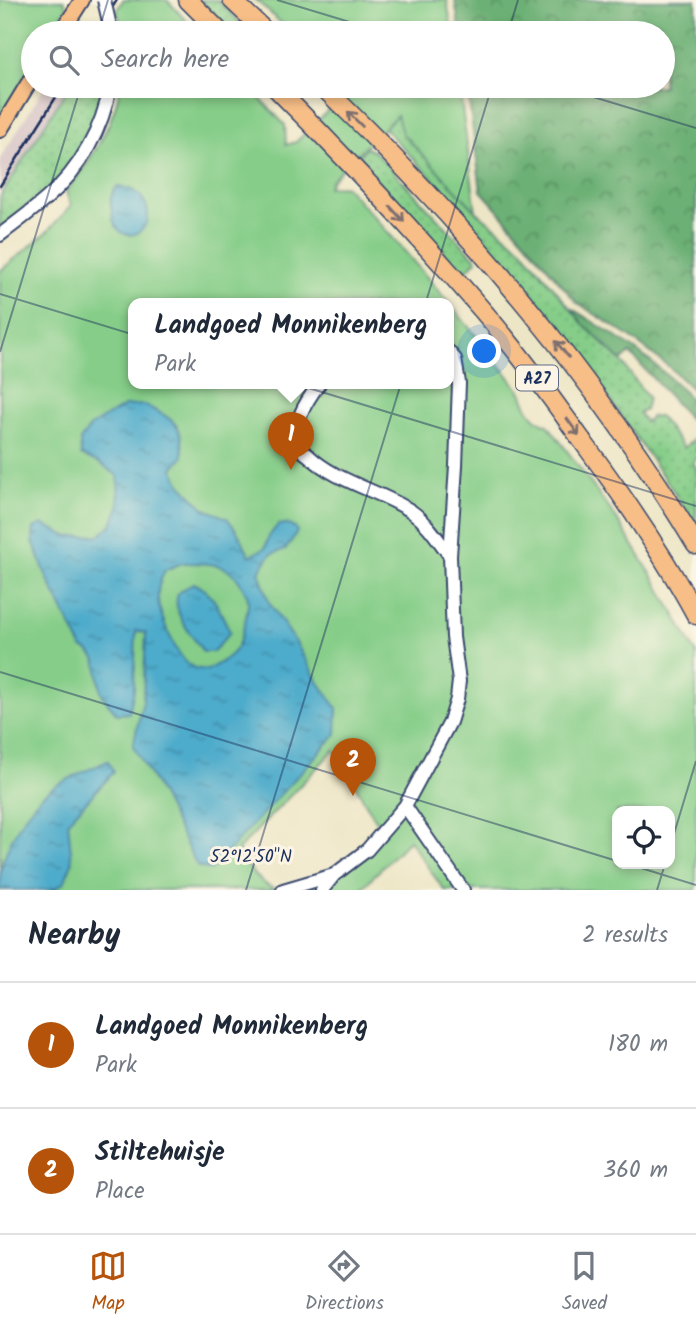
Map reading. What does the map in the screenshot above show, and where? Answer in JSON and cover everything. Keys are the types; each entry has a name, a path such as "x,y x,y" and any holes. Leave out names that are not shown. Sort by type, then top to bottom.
{"highway":[{"path":"188,0 209,21"},
{"path":"232,0 254,21"},
{"name":"A27","path":"286,98 351,163 484,312 617,488 696,615"},
{"name":"A27","path":"334,98 451,219 568,356 645,464 696,545"}],"main road":[{"path":"69,21 82,0"},
{"path":"0,130 21,96"}],"lane":[{"path":"104,0 109,21"},
{"path":"0,235 49,197 66,179 95,135 107,98"},
{"path":"322,890 334,875 367,850 405,806 450,722 457,699 459,681 453,637 450,556 459,383 454,358"},
{"path":"315,389 297,425 296,434 300,448 317,464 415,513 431,529 450,556"},
{"path":"405,806 463,890"},
{"path":"284,890 334,875"}],"shaded area":[{"path":"38,98 62,98 0,197 0,159"}],"green space":[{"path":"0,0 64,0 67,8 58,21 21,21 21,82 0,118"},
{"path":"123,0 167,0 187,21 119,21 117,10"},
{"path":"200,0 217,0 239,21 222,21"},
{"path":"256,0 447,0 450,21 279,21"},
{"path":"455,0 696,0 696,393 668,366 630,337 576,302 481,191 469,98 675,98 675,21 458,21"},
{"path":"62,98 102,98 94,125 73,162 55,183 0,229 0,197"},
{"path":"117,98 259,98 285,125 286,145 296,142 341,98 461,98 476,211 402,133 397,115 332,179 328,187 345,186 445,298 128,298 128,389 454,389 454,309 521,392 534,417 548,425 614,515 696,653 696,890 444,890 409,840 360,890 295,890 327,881 381,829 334,750 238,850 259,879 277,890 0,890 0,271 45,234 71,206 66,192 107,129"},
{"path":"400,111 459,193 476,211 522,249 584,325 621,361 648,398 645,410 639,413 645,422 650,417 659,416 684,448 696,437 696,459 693,462 696,468 696,526 567,339 523,282 443,190 384,128"},
{"path":"366,148 374,151 477,260 463,274 367,169 369,166 359,155"},
{"path":"571,308 621,340 683,390 696,405 696,426 630,353 621,361 584,325"}],"water":[{"path":"117,187 132,190 139,195 148,211 144,227 132,235 119,230 113,221 111,198"},
{"path":"144,405 174,423 183,445 183,457 173,468 181,485 205,509 227,518 250,556 265,548 269,536 278,525 287,524 296,528 297,532 286,549 271,554 259,572 269,602 337,708 336,734 211,870 197,866 133,746 143,701 146,633 136,631 134,690 129,713 117,714 102,694 96,661 89,651 82,648 48,580 33,541 34,528 42,524 69,537 100,535 112,524 119,506 118,476 81,455 80,440 91,426 124,406","holes":["182,563 225,568 241,584 248,599 245,623 237,647 227,658 207,670 193,667 180,654 161,613 158,593 161,579 165,570"]},
{"path":"194,583 212,598 230,632 213,652 203,652 177,609 178,593"},
{"path":"108,761 114,772 68,821 72,863 64,883 52,890 0,890 1,868 8,848 33,805 49,790"}],"railway":[{"path":"104,21 117,0"},
{"path":"0,186 55,98"}],"place":[{"name":"Landgoed Monnikenberg","path":"291,470"},
{"name":"Stiltehuisje","path":"353,796"}]}
